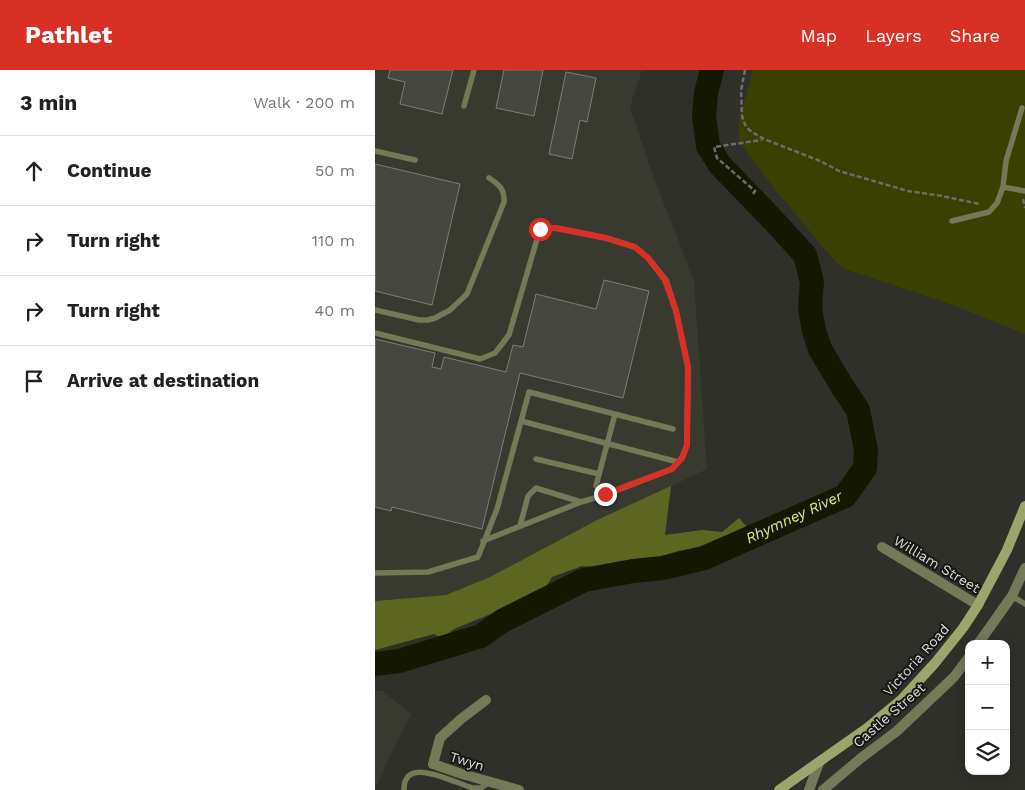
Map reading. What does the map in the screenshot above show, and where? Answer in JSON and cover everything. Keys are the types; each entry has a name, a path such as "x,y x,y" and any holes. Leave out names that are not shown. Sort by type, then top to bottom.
{"main road":[{"name":"Victoria Road","path":"779,790 867,728 902,698 935,663 963,628 978,604 1007,550 1025,506"}],"street":[{"name":"William Street","path":"882,547 978,604"},
{"path":"981,640 1012,596 1025,568"},
{"name":"Castle Street","path":"823,790 897,731 954,677 965,662"},
{"name":"Twyn","path":"486,700 461,718 440,738 433,764 488,786 519,790"},
{"path":"809,790 819,763"}],"lane":[{"path":"464,106 474,70"},
{"path":"952,221 989,212 997,203 1003,187 1007,161 1022,108"},
{"path":"375,151 415,160"},
{"path":"375,310 419,320 427,320 450,310 467,294 504,202 505,196 502,189 497,182 489,178"},
{"path":"1003,187 1025,191"},
{"path":"375,333 480,359 495,353 509,335 540,229 556,228 606,238 635,247 648,258 665,280 676,311 688,367 687,445 682,458 672,469 581,502 483,541"},
{"path":"375,573 428,572 478,557 497,509 529,392 673,430"},
{"path":"596,486 615,414"},
{"path":"521,421 678,462"},
{"path":"536,459 599,474"},
{"path":"520,526 529,496 536,488 581,502"},
{"path":"1012,596 1025,604"},
{"path":"404,790 406,778 410,775 425,772 472,788 488,786"}],"path":[{"path":"745,70 741,91 742,116 746,127 751,132 854,176 908,191 942,196 993,208"},
{"path":"753,194 755,191 717,158 714,147 764,139"}],"shaded area":[{"path":"375,70 642,70 630,107 653,176 694,280 707,469 597,520 490,577 446,595 375,601"},
{"path":"375,691 383,691 411,714 375,790"}],"green space":[{"path":"753,70 1025,70 1025,334 953,305 842,268 778,193 739,142 739,120"},
{"path":"671,486 665,535 702,530 722,532 739,518 747,527 699,547 649,560 622,561 598,567 582,566 552,577 544,590 454,629 442,638 434,634 375,650 375,601 446,595 490,577 597,520"}],"building":[{"path":"390,70 453,70 442,114 400,104 405,82 388,78"},
{"path":"504,70 543,70 534,116 496,108"},
{"path":"566,72 596,78 587,122 580,120 572,159 549,154"},
{"path":"375,164 460,184 432,305 375,291"},
{"path":"604,280 649,291 623,398 520,373 482,529 392,507 391,511 375,507 375,339 435,353 432,367 441,369 444,357 506,372 513,345 523,347 536,294 596,309"}],"waterway":[{"name":"Rhymney River","path":"375,664 399,661 481,636 502,621 584,580 633,571 663,568 704,558 845,496 865,468 866,450 858,410 820,349 814,331 810,308 812,282 805,255 720,165 708,146 704,116 706,93 712,70"}],"route":[{"path":"540,229 556,228 606,238 635,247 648,258 665,280 676,311 688,367 687,445 682,458 672,469 605,494"}]}
